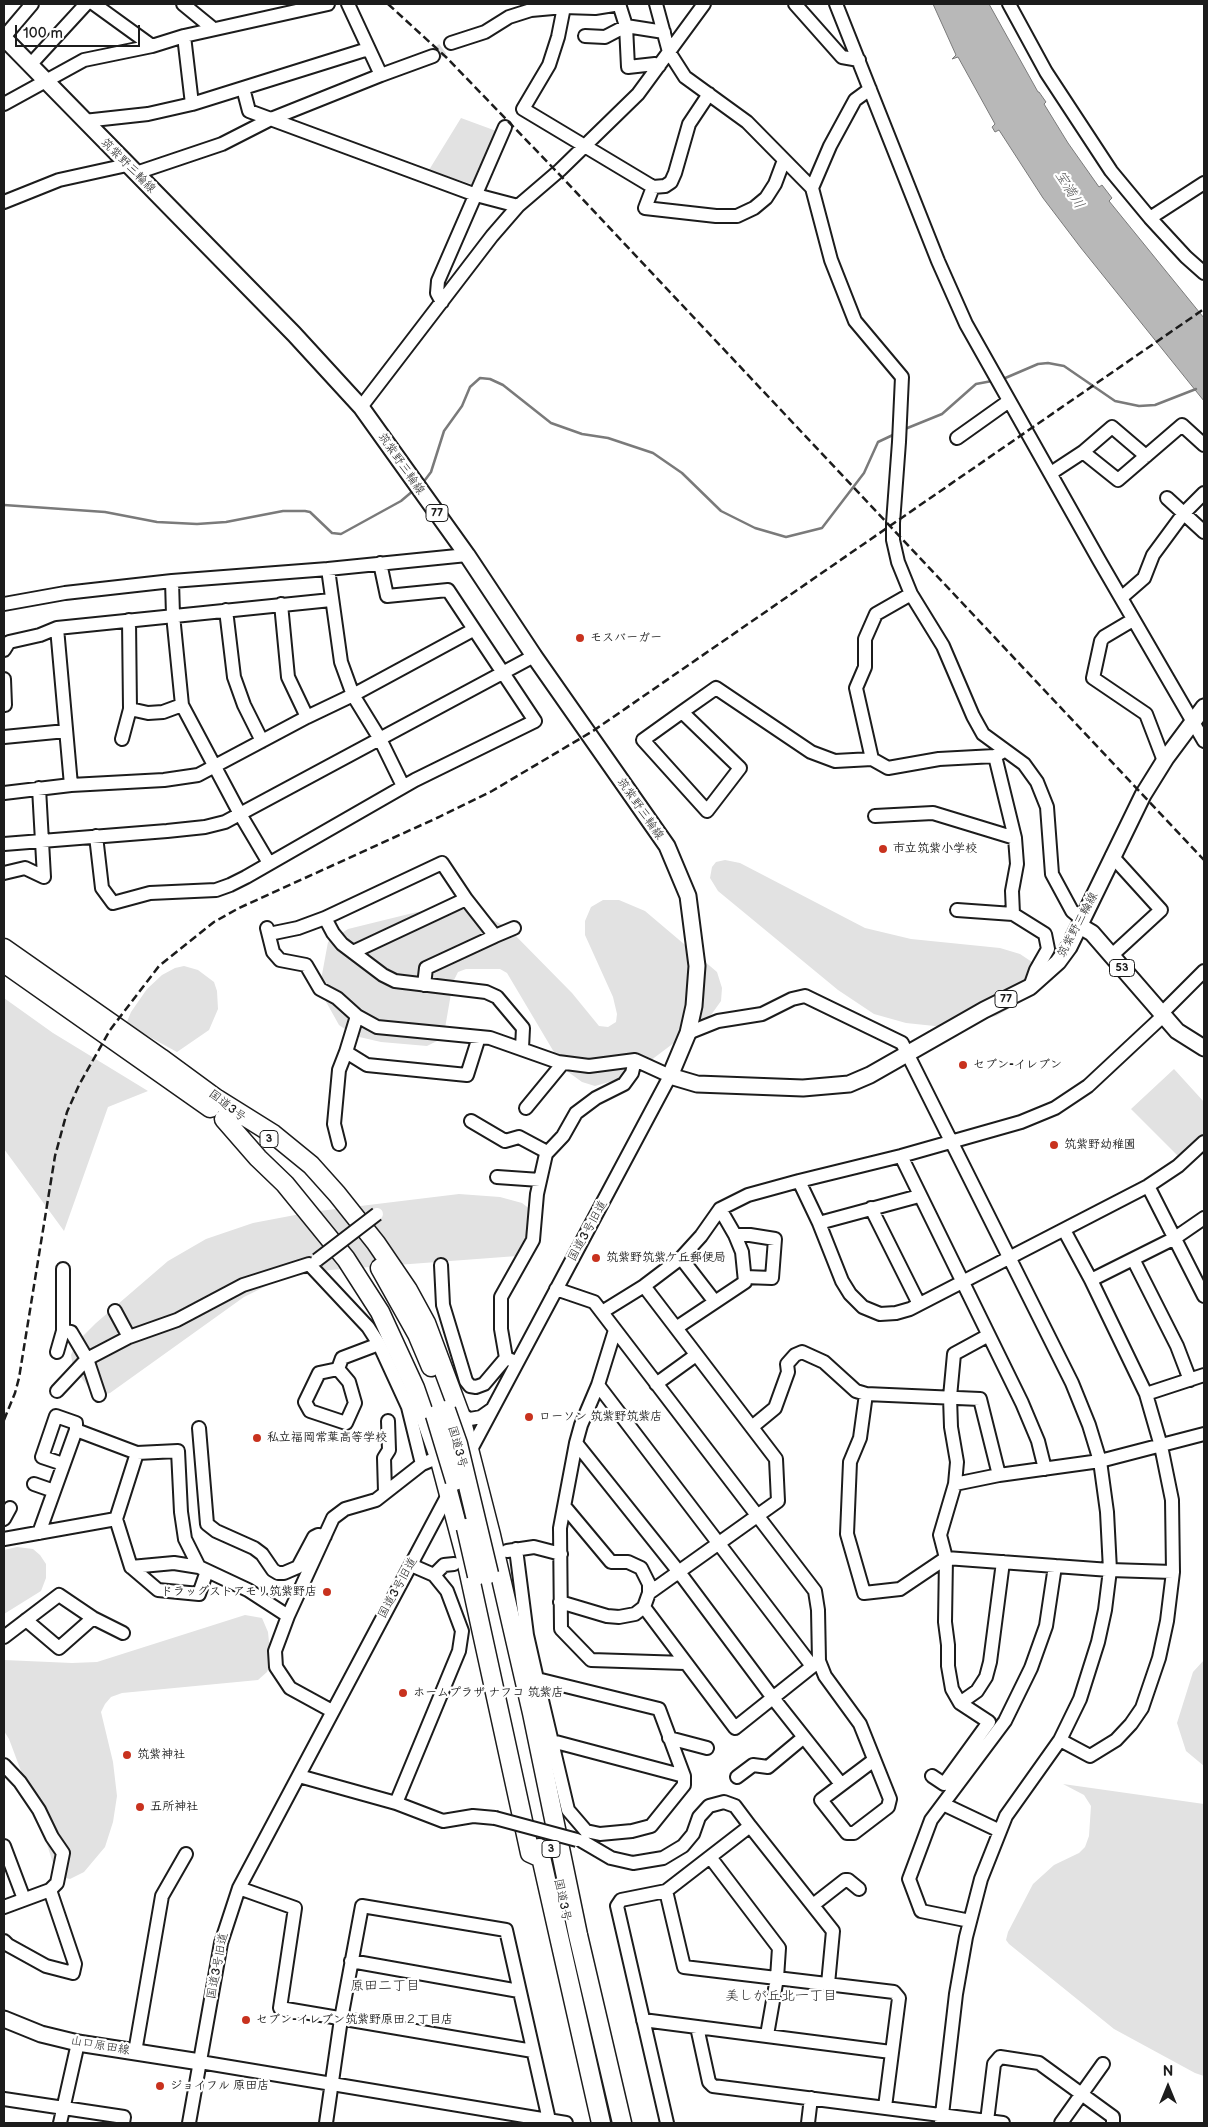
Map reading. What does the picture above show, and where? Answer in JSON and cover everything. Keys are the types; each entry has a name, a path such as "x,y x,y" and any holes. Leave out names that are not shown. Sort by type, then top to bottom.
{"highway":[{"name":"国道3号","path":"4,948 217,1099 267,1138 302,1170 349,1224 383,1273 417,1334 447,1412 458,1495 483,1575 548,1862 614,2123"},
{"name":"国道3号","path":"4,964 156,1069 224,1119 291,1178 337,1232 372,1279 447,1412"},
{"path":"224,1119 258,1158 285,1184 346,1259 380,1312 402,1358 415,1388 439,1457 465,1556 530,1853 548,1862 557,1827"},
{"path":"447,1412 470,1450 532,1713 578,1935 622,2123"},
{"name":"国道3号","path":"548,1862 601,2123"}],"main road":[{"name":"筑紫野三輪線","path":"4,38 84,122 294,334 361,407 467,555 534,656 667,846 688,896 697,966 694,1006 688,1033 670,1076 697,1084 826,1087 848,1084 870,1075 1030,987 1058,962 1082,923 1112,856 1144,795 1164,761 1204,707"},
{"name":"53","path":"1082,923 1177,1031 1204,1048"},
{"name":"山口原田線","path":"4,2019 41,2034 78,2043 200,2062"}],"street":[{"path":"4,38 32,4"},
{"path":"30,65 86,4"},
{"path":"94,4 152,46"},
{"path":"183,4 211,27"},
{"path":"274,4 284,13"},
{"path":"4,104 84,60 152,46 184,36 328,4"},
{"path":"348,4 381,75"},
{"path":"451,43 485,32 509,17 531,10 572,6 595,8 620,4 626,26 628,67 655,64 659,66"},
{"path":"656,4 670,52 685,77 748,122 812,188 831,260 855,321 902,377 900,441 893,506 893,540 898,562 911,594 943,646 983,734 999,753 1024,764 1037,782 1047,806 1052,874 1072,911 1082,923"},
{"path":"361,407 492,236 518,206 558,173 638,94 704,4"},
{"path":"795,4 842,57 859,60"},
{"path":"836,4 938,261 966,324 1204,741"},
{"path":"1009,4 1046,72 1105,162 1150,218 1186,257 1204,273"},
{"path":"572,6 558,37 549,65 523,109 653,187 665,186 670,182 675,173 689,124 709,94"},
{"path":"585,36 605,38 626,26 664,32"},
{"path":"184,36 192,104"},
{"path":"84,122 148,114 192,104 368,49"},
{"path":"5,200 59,180 132,169 222,144 271,119 433,56"},
{"path":"243,88 249,111 476,195 518,206"},
{"path":"812,188 830,146 855,100 870,90"},
{"path":"442,302 437,293 438,281 505,127"},
{"path":"653,187 645,208 716,216 736,216 754,208 766,198 775,184 784,160"},
{"path":"1150,218 1204,183"},
{"path":"957,438 1009,401"},
{"path":"1083,452 1118,480 1182,425 1204,445"},
{"path":"1051,473 1083,452 1112,427 1146,456"},
{"path":"1121,598 1144,578 1153,555 1184,513 1204,493"},
{"path":"1167,498 1204,532"},
{"path":"4,604 64,592 467,555"},
{"path":"96,836 102,888 113,903 150,893 216,890 230,885 403,786 535,721 505,673 473,630 448,590 387,596 380,564"},
{"path":"328,569 341,662 353,695 380,740 403,786"},
{"path":"172,581 173,615 182,705 240,814 269,863"},
{"path":"872,759 856,688 865,666 865,639 876,614 911,594"},
{"path":"4,650 9,642 40,635 57,628 331,600"},
{"path":"281,604 288,677 307,717"},
{"path":"226,610 234,677 244,704 262,741"},
{"path":"122,739 130,709 130,620"},
{"path":"1131,621 1104,637 1101,641 1093,678 1146,714 1164,761"},
{"path":"57,628 71,786"},
{"path":"4,793 39,788 164,780 198,774 216,767 473,630"},
{"path":"4,844 205,827 225,822 534,656"},
{"path":"4,678 4,705"},
{"path":"682,712 740,768 707,811 643,740 682,712 716,688 812,752 835,761 872,759 888,768 939,759 999,753"},
{"path":"130,709 148,713 164,712 182,705"},
{"path":"4,737 66,731"},
{"path":"999,753 1015,838 1017,864 1012,892 1013,914"},
{"path":"4,873 25,868 44,877 39,788"},
{"path":"875,816 933,813 1015,838"},
{"path":"1111,956 1160,910 1112,856"},
{"path":"495,936 466,899 442,863 325,918 298,928 268,931 273,952 280,960 306,965 320,989 337,998 357,1016 377,1027 490,1038 563,1063 589,1066 635,1060 670,1076"},
{"path":"353,952 466,899"},
{"path":"957,910 1013,914 1045,934 1048,949 1030,987"},
{"path":"325,918 333,933 342,944 383,975 396,981 486,992 497,997 523,1028 522,1048"},
{"path":"424,985 426,968 514,928"},
{"path":"1163,1016 1204,971"},
{"path":"602,1312 644,1286 681,1258 701,1236 720,1209 748,1195 902,1156 1021,1122 1055,1108 1088,1086 1163,1016 1204,983"},
{"path":"688,1033 718,1021 762,1014 792,999 805,996 902,1043 1072,1383 1089,1425 1100,1461 1107,1512 1110,1570 1105,1610 1091,1671 1080,1700 1060,1740 1006,1816 981,1879 970,1921 956,1994 942,2119"},
{"path":"339,1144 334,1124 339,1070 357,1016"},
{"path":"346,1052 366,1065 467,1075 478,1037"},
{"path":"442,1265 442,1305 466,1381 470,1386 476,1387 484,1384 511,1360 501,1329 501,1297 533,1240 540,1180 547,1152 563,1136 576,1113 596,1098 624,1084 632,1073 635,1060"},
{"path":"526,1108 563,1063"},
{"name":"国道3号旧道","path":"189,2123 221,1943 239,1888 493,1409 511,1360 556,1289 670,1076"},
{"path":"471,1121 505,1141 519,1138 547,1152"},
{"path":"800,1181 820,1223 842,1282 850,1294 863,1307 880,1314 896,1313 910,1310 1008,1257 1148,1186 1178,1166 1204,1142"},
{"path":"902,1156 919,1196 963,1282 987,1336 1022,1403 1038,1441 1045,1469"},
{"path":"497,1177 540,1180"},
{"path":"1148,1186 1175,1238 1201,1281 1204,1296"},
{"path":"820,1223 919,1196"},
{"path":"871,1208 919,1304"},
{"path":"676,1328 745,1282 742,1252 736,1235 720,1209"},
{"path":"57,1391 87,1359 129,1336 177,1320 243,1285 313,1262 377,1214"},
{"path":"1091,1280 1175,1238 1204,1218"},
{"path":"1060,1740 1090,1756 1116,1740 1142,1708 1159,1658 1173,1572 1172,1500 1161,1446 1146,1394 1091,1280 1064,1230"},
{"path":"736,1235 750,1234 775,1239 772,1278 744,1277"},
{"path":"681,1258 715,1302"},
{"path":"1133,1259 1178,1346 1190,1380"},
{"path":"313,1262 368,1327 379,1344 408,1407 422,1464"},
{"path":"57,1352 63,1331 63,1269"},
{"path":"644,1286 776,1459 778,1501 649,1593"},
{"path":"556,1289 594,1302 815,1591 818,1610 815,1663 734,1728 644,1608"},
{"path":"115,1311 129,1336"},
{"path":"615,1330 598,1385 576,1443 560,1528 562,1629 591,1660 685,1663"},
{"path":"63,1331 71,1332 87,1359 99,1395"},
{"path":"932,1776 944,1784 989,1722 960,1703 952,1689 948,1666 945,1622 946,1558 940,1535 955,1484 957,1462 951,1427 950,1397 954,1354 987,1336"},
{"path":"338,1369 342,1358 379,1344"},
{"path":"752,1427 775,1408 788,1372 787,1364 795,1355 802,1352 824,1362 856,1391 866,1394 980,1399 999,1475"},
{"path":"656,1384 696,1354"},
{"path":"338,1369 350,1382 355,1404 346,1423 310,1410 305,1402 319,1373 338,1369"},
{"path":"1146,1394 1204,1375"},
{"path":"598,1385 718,1545 815,1663 860,1724 890,1799 888,1808 854,1833 847,1833 821,1800 874,1760"},
{"path":"866,1394 860,1438 850,1462 847,1534 864,1593 900,1589 946,1558 1110,1570 1173,1572"},
{"path":"447,1412 470,1419 481,1418 493,1409"},
{"path":"39,1533 54,1492 64,1464 76,1430 76,1423 56,1416 42,1457 64,1464"},
{"path":"385,1492 384,1458 389,1450 388,1421"},
{"path":"199,1428 207,1524 216,1531 254,1548 262,1554 273,1570 278,1573 284,1573 298,1567 314,1538 318,1535 325,1536"},
{"path":"76,1430 137,1454 178,1451 181,1512 185,1539 203,1569 199,1594 158,1590 131,1567 116,1519 137,1454"},
{"path":"955,1484 999,1475 1100,1461 1204,1434"},
{"path":"576,1443 680,1572 773,1698 841,1784"},
{"path":"332,1711 290,1688 276,1667 275,1651 288,1616 333,1518 345,1509 376,1500 422,1464 439,1457"},
{"path":"34,1484 54,1492"},
{"path":"560,1602 606,1616 619,1617 636,1614 644,1608 649,1593 649,1584 641,1568 628,1562 611,1562 565,1507"},
{"path":"4,1539 116,1519"},
{"path":"561,1554 534,1547 511,1550 527,1635 568,1810 581,1837 611,1858 633,1863 663,1858 682,1846 693,1834 698,1817 709,1806 724,1802 735,1806 833,1931 828,1984"},
{"path":"960,1703 977,1691 986,1677 990,1662 1002,1562"},
{"path":"131,1567 174,1563 203,1569 248,1590 288,1616"},
{"path":"434,1575 444,1565 454,1564"},
{"path":"396,1803 459,1651 462,1631 447,1590 434,1575 411,1565"},
{"path":"970,1921 921,1911 909,1879 931,1820 1004,1721 1032,1668 1046,1626 1055,1566"},
{"path":"4,1637 59,1595 93,1618 123,1633"},
{"path":"26,1620 59,1648 93,1618"},
{"path":"299,1776 396,1803 442,1821 473,1816 494,1818 581,1837 632,1831 651,1826 684,1785 684,1776 659,1709 537,1679"},
{"path":"737,1777 753,1765 768,1767 804,1737"},
{"path":"670,1738 707,1748"},
{"path":"552,1741 684,1776"},
{"path":"4,1765 20,1782 39,1810 52,1837 63,1853 57,1883 50,1890 4,1907"},
{"path":"943,1804 1000,1831"},
{"path":"667,2123 618,1906 621,1900 666,1891 750,1826"},
{"path":"4,1846 24,1899"},
{"path":"135,2052 162,1896 186,1854"},
{"path":"710,1857 779,1948 777,1978 767,2035"},
{"path":"813,1905 846,1880 859,1889"},
{"path":"239,1888 296,1908 280,2008 533,2051"},
{"path":"5,1945 46,1966 73,1974 75,1964 50,1890"},
{"path":"666,1891 684,1967 894,1992 899,1998 885,2107"},
{"path":"326,2123 341,2019 362,1906 506,1930 550,2120"},
{"path":"351,1961 519,1990"},
{"path":"643,2020 891,2052"},
{"path":"697,2027 708,2082 713,2086 885,2107 942,2119 1002,2123"},
{"path":"60,2123 78,2043"},
{"path":"987,2121 994,2064 1000,2058 1038,2063 1114,2117 1113,2123"},
{"path":"200,2062 566,2123"},
{"path":"1061,2123 1103,2064"},
{"path":"808,2123 811,2098"},
{"path":"5,2103 124,2117 123,2123"}],"shaded area":[{"path":"461,118 499,132 474,185 429,170"},
{"path":"725,860 740,863 865,928 911,939 1000,948 1020,954 1032,962 1036,974 1035,985 1028,998 996,1016 944,1027 906,1023 874,1014 838,990 718,891 710,878 712,867 716,862"},
{"path":"603,900 619,900 645,911 717,972 722,988 721,1001 711,1015 630,1076 595,1086 582,1082 564,1069 507,973 500,969 466,969 458,972 453,982 444,1034 439,1040 427,1046 381,1042 355,1036 339,1025 325,1000 321,980 328,942 348,929 417,912 464,908 480,913 508,928 572,993 599,1026 608,1027 616,1022 617,1014 613,997 585,935 585,921 591,907"},
{"path":"184,966 198,970 214,982 217,991 218,1009 209,1030 177,1052 126,1024 131,1012 147,989 162,975 175,968"},
{"path":"4,998 53,1033 148,1091 108,1107 64,1231 4,1149"},
{"path":"1174,1069 1204,1102 1204,1136 1180,1158 1131,1109"},
{"path":"459,1194 500,1197 522,1203 535,1213 530,1251 517,1256 330,1270 280,1279 244,1297 110,1393 102,1395 93,1393 73,1367 71,1355 76,1343 96,1323 168,1261 206,1239 253,1223 311,1212"},
{"path":"17,1547 33,1549 40,1555 46,1564 46,1578 41,1591 4,1614 4,1550"},
{"path":"245,1615 262,1618 268,1632 271,1662 267,1672 258,1680 122,1693 111,1697 105,1704 101,1712 113,1762 117,1796 113,1822 105,1847 84,1872 70,1879 57,1876 39,1819 9,1739 4,1731 4,1660 72,1663 97,1662"},
{"path":"1204,1660 1204,1766 1186,1751 1177,1723 1193,1672"},
{"path":"1063,1784 1204,1804 1204,2076 1195,2073 1114,2029 1006,1940 1008,1932 1033,1884 1054,1865 1079,1853 1085,1847 1089,1836 1091,1806 1084,1795"}],"water":[{"name":"宝満川","path":"933,4 989,4 1038,92 1046,102 1044,104 1068,143 1099,187 1102,185 1112,198 1109,201 1204,318 1204,401 1043,198 999,130 995,132 992,127 995,124 958,57 952,59 956,55"}],"waterway":[{"path":"1003,379 1038,364 1048,363 1064,366 1115,401 1139,406 1155,405 1196,389"},
{"path":"422,484 431,472 444,431 462,406 470,387 480,378 490,379 503,385 551,423 582,434 608,438 653,453 682,473 721,511 755,528 786,537 822,528 864,473 878,442 895,434"},
{"path":"905,429 942,414 976,384 992,381"},
{"path":"4,505 105,512 157,522 197,524 226,522 283,511 305,511 310,512 332,533 341,534 401,501 414,490"}],"tunnel":[{"path":"433,56 451,43"}],"railway":[{"path":"388,4 447,58 558,173 1204,860"},
{"path":"4,1420 19,1378 55,1156 67,1112 79,1085 110,1030 159,966 214,922 239,908 492,791 593,731 1204,309"}],"place":[{"name":"モスバーガー","path":"580,638"},
{"name":"市立筑紫小学校","path":"883,849"},
{"name":"セブン-イレブン","path":"963,1065"},
{"name":"筑紫野幼稚園","path":"1054,1145"},
{"name":"筑紫野筑紫ケ丘郵便局","path":"596,1258"},
{"name":"ローソン 筑紫野筑紫店","path":"529,1417"},
{"name":"私立福岡常葉高等学校","path":"257,1438"},
{"name":"ドラッグストアモリ筑紫野店","path":"327,1592"},
{"name":"ホームプラザ ナフコ 筑紫店","path":"403,1693"},
{"name":"筑紫神社","path":"127,1755"},
{"name":"五所神社","path":"140,1807"},
{"name":"セブン-イレブン筑紫野原田２丁目店","path":"246,2020"},
{"name":"ジョイフル 原田店","path":"160,2086"}],"district":[{"name":"原田二丁目","path":"385,1986"},
{"name":"美しが丘北一丁目","path":"781,1996"}]}
